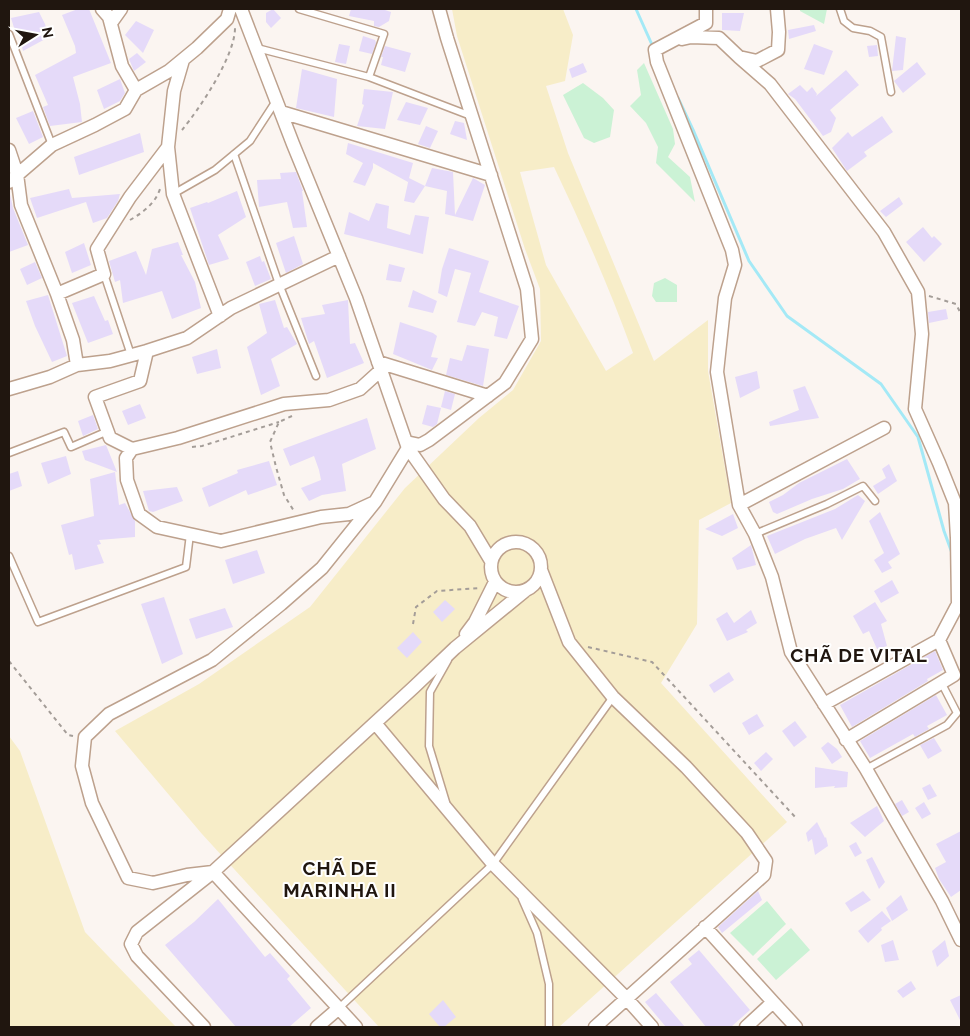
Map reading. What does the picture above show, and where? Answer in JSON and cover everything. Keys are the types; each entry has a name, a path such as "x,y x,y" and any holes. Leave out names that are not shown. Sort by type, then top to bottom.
{"street":[{"path":"102,9 109,17 122,66 136,90"},
{"path":"110,23 121,9"},
{"path":"13,178 52,144 95,126 125,109 136,90 169,71 183,60 227,19 230,9"},
{"path":"241,9 356,298 407,445 418,464 444,499 470,526 491,561"},
{"path":"407,445 420,445 429,440 505,383 532,339 527,289 439,9"},
{"path":"706,9 706,23 655,50 657,62 732,250 735,266 725,298 717,372 739,505 755,534 772,577 790,652 866,769 942,901 961,940"},
{"path":"739,56 757,60 778,50 780,32 777,9"},
{"path":"672,42 691,37 719,38 770,84 884,232 918,292 922,334 915,409 940,463 955,502 958,604 939,640 824,704"},
{"path":"183,60 174,91 168,147 173,194 220,316"},
{"path":"279,106 491,175"},
{"path":"57,294 104,274 98,249 130,197 168,147"},
{"path":"9,150 13,178 21,205 57,294 73,340 77,365"},
{"path":"9,389 50,377 77,365 110,361 187,338 231,308 339,256"},
{"path":"148,351 140,381 95,397 110,438 132,449 178,438 284,404 329,400 360,389 380,366"},
{"path":"380,366 488,396"},
{"path":"739,505 884,428"},
{"path":"418,464 429,440"},
{"path":"213,872 186,875 153,883 128,878 92,803 82,766 85,737 109,714 212,660 322,568 375,502 407,445"},
{"path":"132,449 126,458 127,480 139,514 157,527 221,541 321,517 349,514 375,502"},
{"path":"204,1027 137,956 131,944 137,932 213,872 455,648 533,585 541,570 541,561 529,545 520,541 510,541 494,552 491,561 494,584 475,622 455,648"},
{"path":"541,570 569,642 613,697 686,767 747,833 766,861 764,875 595,1027"},
{"path":"494,584 509,591 518,592 526,590"},
{"path":"846,740 954,675 939,640"},
{"path":"375,723 493,864 627,999 652,1027"},
{"path":"213,872 356,1027"},
{"path":"706,927 796,1027"},
{"path":"746,1027 773,1002"},
{"path":"317,1027 339,1008"}],"lane":[{"path":"299,9 384,34 369,77"},
{"path":"840,9 844,21 853,28 870,31 881,37 891,92"},
{"path":"9,34 52,144"},
{"path":"257,48 369,77 472,116"},
{"path":"173,194 215,170 250,141 279,106"},
{"path":"234,154 279,284 316,376"},
{"path":"104,274 131,355"},
{"path":"9,452 64,432 71,447 108,430"},
{"path":"755,534 827,504 863,486 875,501"},
{"path":"9,556 38,622 186,567 190,534"},
{"path":"449,812 429,746 430,692 455,648"},
{"path":"866,769 947,725 957,713 941,682"},
{"path":"339,1008 493,864 613,697"},
{"path":"518,888 537,933 549,984 548,1027"}],"path":[{"path":"168,147 200,107 226,60 235,32 235,24"},
{"path":"130,220 144,212 158,196 161,187"},
{"path":"918,292 956,304 961,314"},
{"path":"295,414 279,422 270,442 284,495 294,511 307,520"},
{"path":"412,624 416,607 437,591 494,584"},
{"path":"588,647 652,662 797,819"},
{"path":"9,661 68,735 85,737"}],"green space":[{"path":"800,9 827,9 824,24 800,11"},
{"path":"644,63 673,129 675,144 668,157 690,177 695,202 656,163 658,147 646,123 630,106 641,95 637,70"},
{"path":"583,83 603,98 614,110 610,137 594,143 584,138 563,95"},
{"path":"665,278 677,285 677,302 656,302 652,296 654,283"},
{"path":"767,901 786,924 753,956 730,933"},
{"path":"791,928 810,950 776,980 757,959"}],"sand":[{"path":"452,9 563,9 573,35 565,81 546,86 568,153 654,361 708,320 708,371 731,503 699,520 697,624 661,683 787,822 559,1027 379,1027 202,834 115,731 199,684 310,607 405,488 479,418 513,390 541,341 540,289 525,249 457,36","holes":["554,167 606,282 633,353 606,371 546,265 520,172"]},
{"path":"9,736 20,751 85,932 176,1027 9,1027"}],"building":[{"path":"78,9 89,9 111,63 73,77 80,104 82,122 50,126 43,107 48,105 35,75 76,53 62,15"},
{"path":"273,9 281,18 271,28 266,22 266,13"},
{"path":"351,9 382,9 391,12 389,21 379,27 374,26 374,21 349,16"},
{"path":"39,12 49,37 23,51 18,30 15,31 11,18"},
{"path":"722,13 744,13 740,31 722,30"},
{"path":"136,21 154,30 143,53 125,35"},
{"path":"814,25 816,31 789,39 788,30"},
{"path":"363,36 375,40 376,43 372,54 359,51"},
{"path":"896,36 906,38 903,70 892,71"},
{"path":"339,44 350,46 346,64 335,62"},
{"path":"814,44 833,51 824,75 804,69"},
{"path":"877,45 878,56 869,57 867,46"},
{"path":"385,46 411,53 405,72 381,65 383,57 381,57"},
{"path":"137,53 146,62 134,71 129,59"},
{"path":"917,62 926,74 903,93 894,81"},
{"path":"583,63 587,72 572,78 569,69"},
{"path":"302,69 337,79 334,117 296,108"},
{"path":"846,70 859,85 830,110 836,118 831,132 823,136 795,99 788,94 800,85 807,92 812,87 817,94 816,96"},
{"path":"120,79 125,93 120,101 104,109 97,90"},
{"path":"364,89 393,92 385,129 357,126 364,105 362,104"},
{"path":"406,102 428,108 420,125 397,120"},
{"path":"33,111 43,137 29,144 16,118"},
{"path":"882,116 893,132 864,152 867,156 847,171 832,148 848,132 852,137"},
{"path":"455,121 464,123 467,140 450,134"},
{"path":"426,126 438,131 430,148 418,144"},
{"path":"140,133 144,152 79,175 74,157"},
{"path":"348,143 413,163 408,182 373,163 373,168 365,186 353,182 363,163 346,154"},
{"path":"432,168 453,172 455,215 473,178 485,185 473,221 445,214 447,191 425,186"},
{"path":"296,172 303,191 307,227 293,228 287,202 259,207 257,180 281,179 280,173"},
{"path":"409,178 425,186 414,203 404,201"},
{"path":"69,189 72,198 120,194 118,201 107,218 93,223 86,202 37,218 30,198"},
{"path":"237,191 246,217 218,235 229,259 209,265 190,208"},
{"path":"9,194 28,245 9,252"},
{"path":"899,197 903,204 886,217 880,211"},
{"path":"376,203 389,206 387,228 410,235 415,215 429,217 423,254 344,234 349,212 369,221"},
{"path":"923,227 932,238 934,236 942,244 924,262 906,242"},
{"path":"294,236 303,264 286,273 276,243"},
{"path":"178,242 183,255 181,255 195,282 201,308 172,319 162,291 123,303 120,280 115,282 109,261 136,251 146,275 152,249"},
{"path":"84,243 91,265 72,273 65,252"},
{"path":"449,248 489,261 479,292 519,306 507,339 494,336 498,317 482,312 475,326 457,322 471,273 455,269 447,297 438,293 442,269"},
{"path":"260,256 271,279 255,286 246,262"},
{"path":"35,262 42,278 27,285 20,269"},
{"path":"389,264 405,268 401,282 386,280"},
{"path":"413,290 437,301 433,313 408,307"},
{"path":"48,295 67,356 52,362 35,326 26,301"},
{"path":"94,296 105,321 108,320 113,334 88,343 72,303"},
{"path":"275,300 284,328 287,327 297,344 271,359 280,386 261,395 247,347 267,333 259,304"},
{"path":"348,300 350,344 355,343 364,363 327,378 314,341 309,344 301,318 325,314 322,305"},
{"path":"946,309 948,319 929,323 928,312"},
{"path":"400,322 437,336 431,357 438,358 432,370 393,354"},
{"path":"467,345 489,349 483,386 446,375 450,358 462,361"},
{"path":"217,349 221,368 197,374 192,357"},
{"path":"757,371 760,388 740,398 735,377"},
{"path":"805,386 819,418 770,426 769,422 799,410 793,390"},
{"path":"445,391 455,394 451,410 441,407"},
{"path":"140,404 146,418 128,425 122,411"},
{"path":"427,405 441,408 437,424 433,427 422,424"},
{"path":"93,415 98,429 83,436 78,421"},
{"path":"367,418 376,449 342,464 346,491 322,495 309,501 301,488 321,480 314,456 290,466 283,449"},
{"path":"106,445 117,472 85,460 82,451"},
{"path":"66,456 71,474 48,484 41,463"},
{"path":"847,459 860,479 843,489 812,499 777,514 773,512 769,502 783,495 799,483"},
{"path":"269,461 277,485 248,495 246,490 209,507 202,488 238,473 237,470"},
{"path":"889,464 897,481 878,494 873,486 886,478 882,469"},
{"path":"18,471 22,486 9,491 9,474"},
{"path":"115,472 119,505 125,503 135,521 135,537 99,540 101,544 97,545 104,563 75,570 72,554 69,555 61,525 94,516 90,479"},
{"path":"177,487 183,501 153,512 149,511 143,491"},
{"path":"858,495 865,501 842,540 836,528 805,539 775,554 767,536 835,509"},
{"path":"880,512 900,554 888,562 892,568 882,573 874,560 884,553 869,521"},
{"path":"733,514 738,528 722,536 705,529"},
{"path":"751,545 756,565 737,570 732,558"},
{"path":"257,550 265,573 233,584 225,560"},
{"path":"892,580 899,593 881,603 874,591"},
{"path":"164,597 183,654 162,664 141,604"},
{"path":"445,600 455,609 442,622 433,612"},
{"path":"875,602 887,621 881,624 887,646 877,649 869,631 863,634 853,616"},
{"path":"225,608 233,627 196,639 189,619"},
{"path":"751,610 757,623 746,630 748,632 727,641 716,619 727,612 734,623"},
{"path":"413,632 422,642 407,658 397,648"},
{"path":"935,651 943,670 852,727 840,705"},
{"path":"729,672 734,680 714,693 709,685"},
{"path":"936,695 947,715 927,726 929,729 915,737 913,734 870,758 860,741"},
{"path":"757,714 764,726 749,735 742,723"},
{"path":"795,721 807,737 794,747 782,731"},
{"path":"934,738 942,751 928,759 920,745"},
{"path":"828,742 837,749 842,757 832,764 821,748"},
{"path":"766,752 773,759 761,771 754,763"},
{"path":"815,767 848,772 847,787 815,788"},
{"path":"930,784 937,796 928,800 922,788"},
{"path":"902,800 909,812 902,816 895,804"},
{"path":"924,802 931,814 922,819 915,808"},
{"path":"877,806 884,821 865,837 850,823"},
{"path":"817,822 826,837 828,846 815,855 812,839 808,842 806,833"},
{"path":"961,831 961,890 951,897 939,879 935,868 946,862 936,844"},
{"path":"856,842 862,853 855,857 849,846"},
{"path":"872,857 885,882 879,889 866,860"},
{"path":"758,891 762,900 722,933 718,927"},
{"path":"863,891 871,900 851,912 845,903"},
{"path":"901,895 908,910 892,921 886,908"},
{"path":"218,899 265,957 270,953 290,976 287,979 311,1008 289,1027 236,1027 165,945 194,922"},
{"path":"882,911 891,921 881,928 882,930 868,943 858,931"},
{"path":"893,940 899,960 885,962 881,945"},
{"path":"945,940 949,956 937,967 932,951"},
{"path":"699,950 750,1010 731,1027 706,1027 670,982 692,964 688,959"},
{"path":"911,981 916,989 903,998 897,991"},
{"path":"656,993 685,1027 666,1027 645,1002"},
{"path":"961,995 961,1022 950,1000"},
{"path":"443,1000 456,1017 444,1027 440,1027 429,1014"}],"waterway":[{"path":"636,9 653,47"},
{"path":"678,98 749,261 787,316 881,384 918,437 952,553"}],"district":[{"name":"CHÃ DE VITAL","path":"859,655"},
{"name":"CHÃ DE MARINHA II","path":"340,879"}]}
